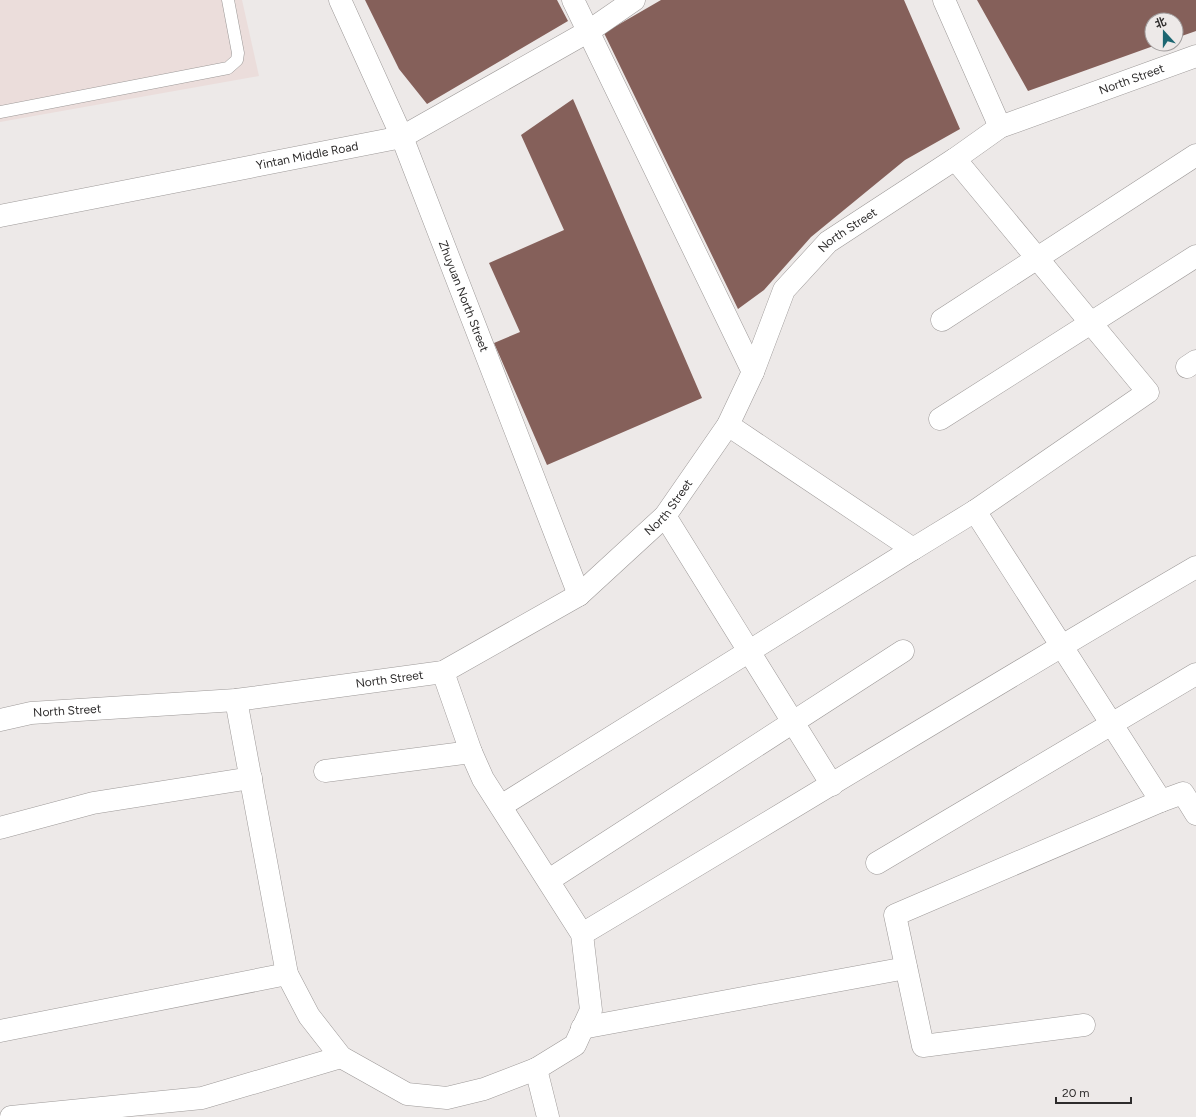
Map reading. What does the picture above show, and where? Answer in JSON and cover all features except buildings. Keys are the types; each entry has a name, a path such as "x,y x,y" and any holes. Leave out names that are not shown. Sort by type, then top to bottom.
{"street":[{"name":"Zhuyuan North Street","path":"340,0 402,138 579,596"},
{"path":"574,0 617,94 753,372"},
{"name":"Yintan Middle Road","path":"0,216 402,138 589,30 634,0"},
{"path":"944,0 1000,127"},
{"name":"North Street","path":"0,720 31,713 236,700 443,672 579,596 665,516 728,425 753,372 784,290 828,242 955,159 1000,127 1196,56"},
{"path":"942,320 1196,155"},
{"path":"501,806 748,650 975,510 1148,392 955,159"},
{"path":"940,419 1196,256"},
{"path":"728,425 913,549"},
{"path":"975,510 1161,801"},
{"path":"665,516 832,785"},
{"path":"582,934 1061,646 1196,568"},
{"path":"549,880 903,651"},
{"path":"236,700 287,974 309,1016 341,1057 406,1094 447,1098 484,1089 536,1069 575,1046 591,1010 582,934 549,880 483,779 471,752 443,672"},
{"path":"877,863 1196,674"},
{"path":"325,772 471,752"},
{"path":"0,828 93,803 251,778"},
{"path":"1084,1025 923,1046 895,915 1190,789 1196,814"},
{"path":"582,1028 906,968"},
{"path":"0,1031 287,974"},
{"path":"11,1117 202,1098 341,1057"},
{"path":"536,1069 548,1117"}],"lane":[{"path":"0,112 228,68 237,60 238,53 228,0"}],"shaded area":[{"path":"0,0 242,0 259,76 0,122"}]}
